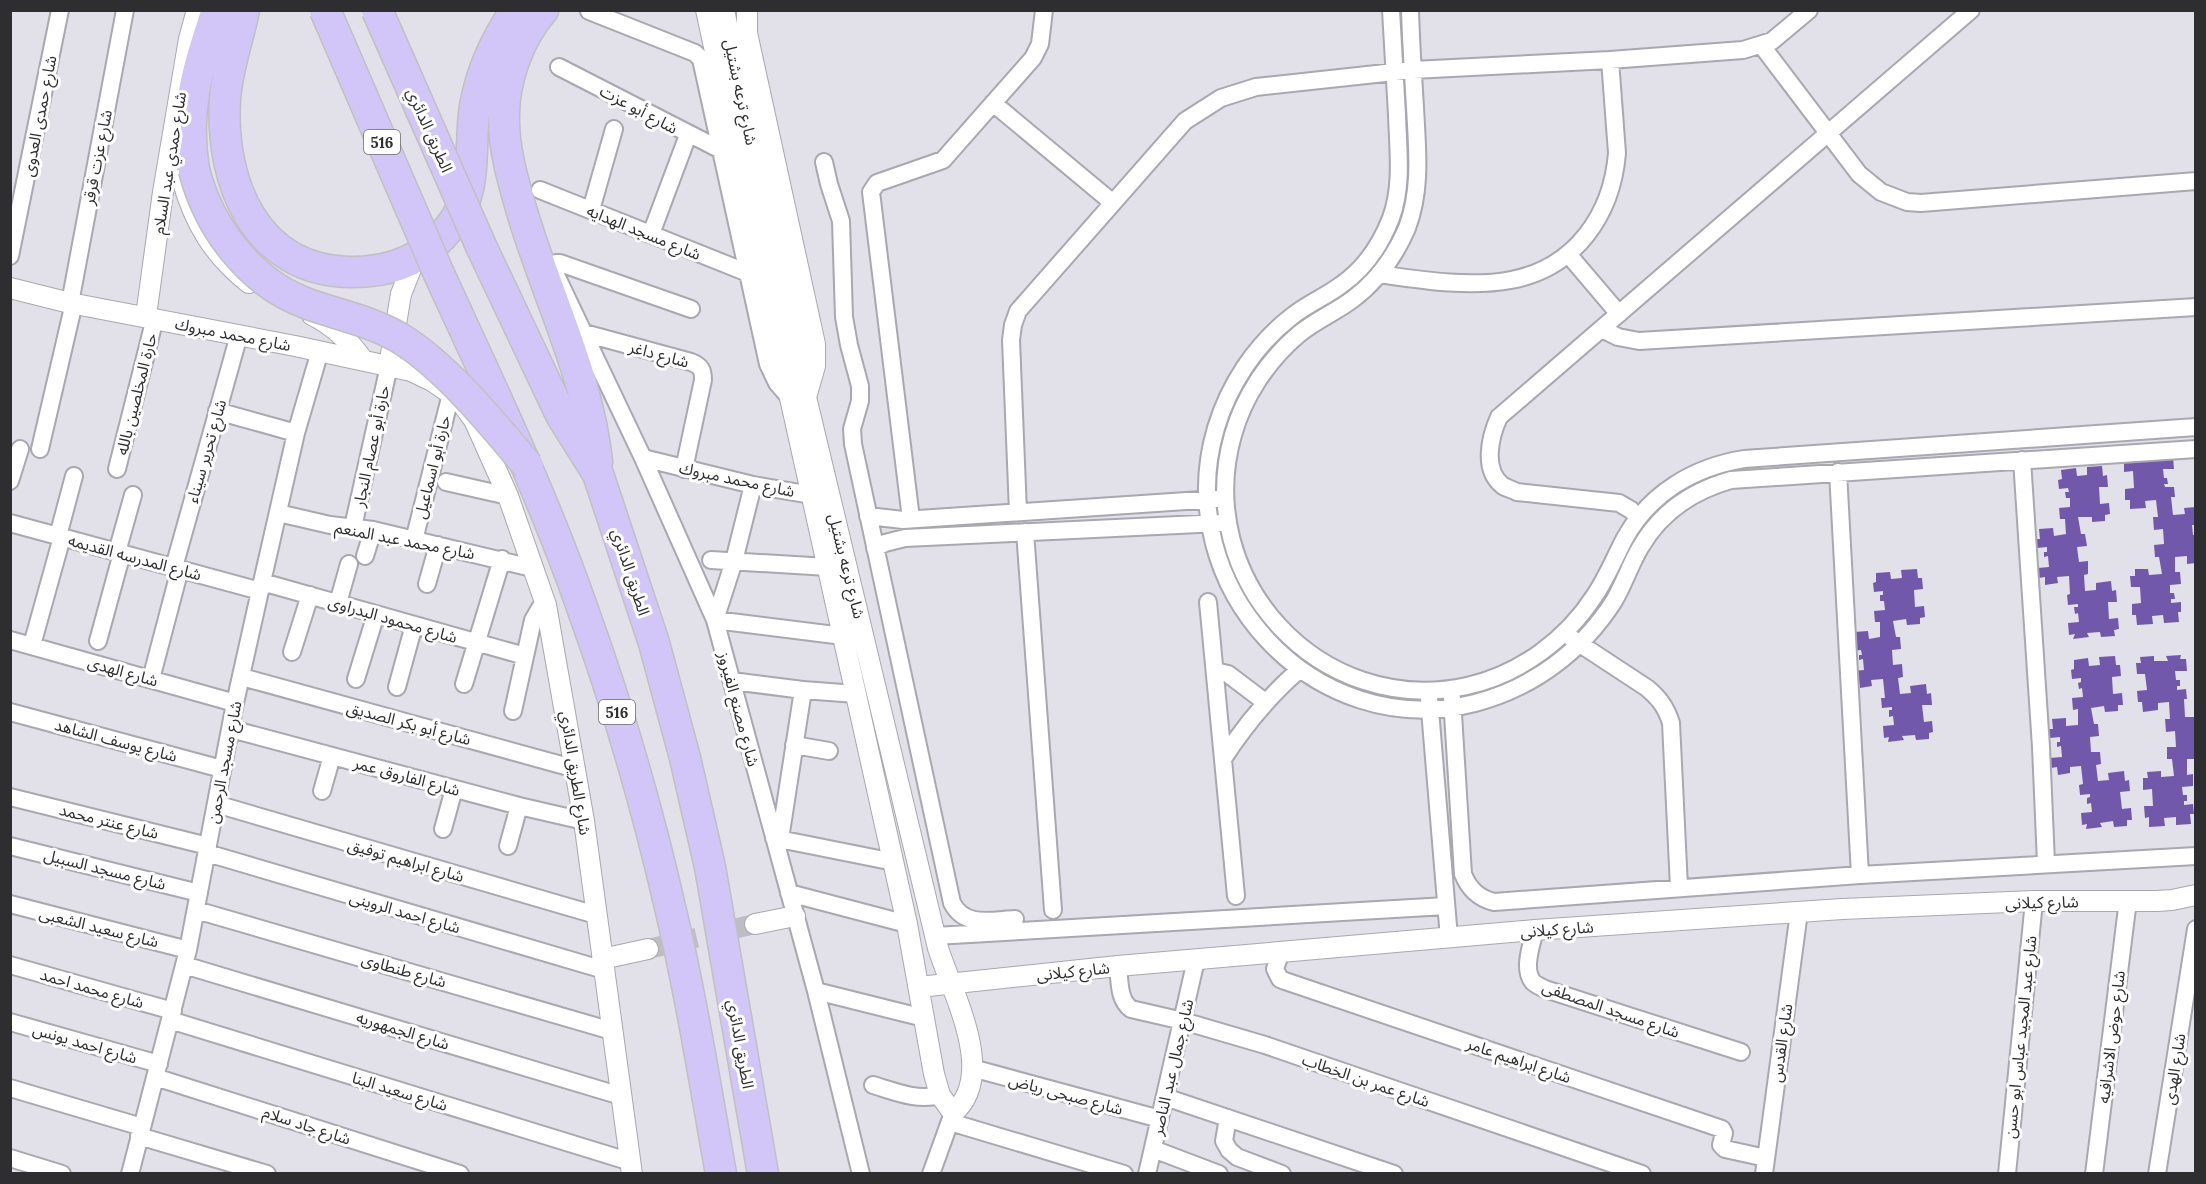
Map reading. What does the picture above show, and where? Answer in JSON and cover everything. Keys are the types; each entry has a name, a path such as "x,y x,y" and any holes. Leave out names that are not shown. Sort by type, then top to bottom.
{"highway":[{"path":"217,10 190,78 190,136 194,170 212,217 234,249 276,287 292,297 320,308 359,319 399,337 414,348 474,404 528,466"},
{"path":"244,10 227,77 224,119 233,173 251,220 271,244 296,261 322,270 367,272 427,266 429,249 447,232 460,211 467,196 473,163 473,126 480,86 497,42 516,10"},
{"name":"516","path":"325,10 427,266 528,466 584,610 649,822 688,992 721,1173"},
{"name":"الطريق الدائري","path":"377,10 481,246 561,415 598,474 654,643 686,759 710,867 763,1173"},
{"path":"543,10 524,39 513,64 506,90 503,117 505,145 529,237 581,385 598,474"}],"street":[{"name":"شارع حمدى العدوى","path":"10,256 60,10"},
{"name":"شارع عزت قرقر","path":"40,449 72,303 125,10"},
{"name":"شارع حمدي عبد السلام","path":"151,317 172,141 190,78 189,39 197,10"},
{"name":"شارع ترعه بشتيل","path":"706,10 798,398 831,498 935,936 966,1026 972,1079 968,1095 952,1118 931,1173"},
{"name":"شارع ترعه بشتيل","path":"724,10 798,398 811,495 894,862 934,1074 940,1095 952,1118"},
{"path":"747,10 747,33 815,344 815,366 798,398"},
{"path":"911,519 871,192 877,183 944,160 1033,58 1040,44 1044,10"},
{"path":"1391,10 1400,176 1395,203 1384,234 1354,275 1289,318 1243,369 1222,410 1215,431 1207,476 1207,500 1215,549 1233,594 1261,634 1299,670 1338,691 1361,700 1407,709 1452,707 1492,698 1520,686 1545,672 1580,644 1605,615 1646,538 1666,514 1703,489 1731,480 2196,449"},
{"path":"1410,10 1418,170 1417,189 1404,234 1379,274 1352,300 1300,333 1271,362 1258,379 1239,416 1226,477 1228,522 1240,565 1249,586 1290,638 1326,664 1346,674 1388,687 1428,691 1478,683 1503,674 1535,657 1564,634 1595,596 1624,540 1638,518 1655,500 1681,480 1711,466 1727,462 2196,426"},
{"path":"1018,512 1011,340 1013,325 1023,305 1185,121 1221,98 1256,87 1413,69 1610,60 1743,50 1762,46 1782,34 1809,10"},
{"path":"1638,518 1620,503 1517,492 1503,486 1495,476 1491,464 1490,448 1492,432 1499,417 1971,10"},
{"name":"شارع ترعه بشتيل","path":"589,11 695,53 701,59 768,364 777,383 798,398"},
{"path":"1762,46 1859,174 1881,192 1907,202 1935,203 2196,182"},
{"path":"1379,274 1435,281 1500,282 1536,273 1568,254 1579,244 1597,222 1613,182 1617,153 1610,60"},
{"name":"شارع أبو عزت","path":"559,67 721,150"},
{"path":"993,103 1113,203"},
{"path":"591,210 614,129"},
{"path":"651,234 688,135"},
{"path":"172,141 191,209 208,242 220,257 249,284 336,330 363,360"},
{"path":"824,162 842,234 844,317 861,394 852,437 952,903 960,915 973,921 1015,919"},
{"name":"شارع مسجد الهدايه","path":"540,190 748,273"},
{"path":"1568,254 1619,314"},
{"name":"شارع مصنع الفيروز","path":"691,309 556,263 555,273 643,458 715,621 777,838 861,1173"},
{"path":"388,366 401,294 427,266"},
{"name":"شارع محمد مبروك","path":"10,288 72,303 151,317 411,371 451,394"},
{"path":"1602,329 1618,337 1639,341 2196,307"},
{"name":"حارة المخلصين بالله","path":"117,469 151,317"},
{"name":"شارع داغر","path":"584,333 691,362 703,371 684,469"},
{"name":"شارع تحرير سيناء","path":"151,679 217,411 239,335"},
{"name":"شارع مسجد الرحمن","path":"130,1173 186,958 222,769 261,586 296,433 320,351"},
{"name":"حارة أبو عصام النجار","path":"353,527 388,366"},
{"name":"شارع الطريق الدائري","path":"451,394 460,401 474,420 508,496 546,605 584,821 631,1168"},
{"name":"حارة أبو اسماعيل","path":"414,540 451,394"},
{"path":"217,411 296,433"},
{"path":"1923,446 1923,466"},
{"path":"10,482 20,449"},
{"name":"شارع محمد مبروك","path":"643,458 753,485 831,498"},
{"path":"2022,460 2041,747 2046,864"},
{"path":"1838,472 1860,874"},
{"path":"32,645 74,476"},
{"path":"446,482 508,496"},
{"path":"753,485 734,561 715,621 843,636"},
{"path":"98,641 133,495"},
{"path":"868,516 885,519 911,519 1226,498"},
{"name":"شارع محمد عبد المنعم","path":"278,513 330,525 373,530 532,568"},
{"path":"875,548 905,538 1228,522"},
{"name":"شارع المدرسه القديمه","path":"10,524 177,568 261,586"},
{"path":"365,556 373,530"},
{"path":"1025,532 1053,910"},
{"path":"427,584 438,545"},
{"path":"465,684 502,559"},
{"path":"711,560 828,567"},
{"path":"338,603 349,564"},
{"name":"شارع محمود البدراوى","path":"261,586 310,595 525,656"},
{"path":"292,652 310,595"},
{"path":"1208,602 1236,896"},
{"path":"513,711 533,620 540,608 546,605"},
{"path":"356,679 376,614"},
{"path":"397,687 414,625"},
{"path":"1564,634 1647,688 1658,697 1666,709 1671,723 1679,888"},
{"name":"شارع الهدى","path":"10,640 236,703"},
{"path":"1224,759 1265,702 1299,670"},
{"path":"1215,671 1228,674 1265,702"},
{"name":"شارع أبو بكر الصديق","path":"242,677 576,769"},
{"path":"732,681 856,694"},
{"path":"1451,689 1462,865 1466,882 1486,900 1503,903 1860,874 2196,856"},
{"path":"803,690 777,838 894,862"},
{"path":"1428,691 1449,938"},
{"name":"شارع يوسف الشاهد","path":"10,712 222,769"},
{"name":"شارع الفاروق عمر","path":"231,729 519,806 584,821"},
{"path":"794,745 829,751"},
{"path":"322,791 332,756"},
{"path":"443,829 454,789"},
{"name":"شارع عنتر محمد","path":"10,797 208,850"},
{"name":"شارع ابراهيم توفيق","path":"216,804 596,915"},
{"path":"508,846 519,806"},
{"name":"شارع مسجد السبيل","path":"10,846 199,892"},
{"name":"شارع احمد الروينى","path":"208,850 603,965"},
{"path":"789,893 907,924"},
{"name":"شارع كيلانى","path":"919,987 1118,966 1280,954 1535,930 1799,912 2034,901 2172,900 2196,895"},
{"name":"شارع حوض الاشرافيه","path":"2094,1173 2128,900"},
{"name":"شارع عبد المجيد عباس ابو حسن","path":"2007,1173 2034,901"},
{"name":"شارع سعيد الشعبى","path":"10,904 186,958"},
{"path":"935,936 1446,906"},
{"name":"شارع طنطاوى","path":"196,910 612,1031"},
{"name":"شارع القدس","path":"1765,1166 1799,912"},
{"path":"755,924 795,916"},
{"name":"شارع الهدى","path":"2157,1173 2196,929"},
{"name":"شارع مسجد المصطفى","path":"1535,930 1529,975 1534,982 1545,989 1741,1052"},
{"path":"603,965 648,949"},
{"name":"شارع ابراهيم عامر","path":"1280,954 1275,969 1280,979 1722,1129 1724,1133 1721,1145 1725,1149 1765,1166"},
{"name":"شارع الجمهوريه","path":"186,958 621,1096"},
{"name":"شارع جمال عبد الناصر","path":"1148,1173 1196,960"},
{"name":"شارع محمد احمد","path":"10,965 172,1015"},
{"name":"شارع عمر بن الخطاب","path":"1118,966 1122,997 1126,1005 1137,1011 1183,1021 1265,1045 1642,1173"},
{"path":"816,991 924,1018"},
{"name":"شارع سعيد البنا","path":"172,1015 631,1168"},
{"name":"شارع احمد يونس","path":"10,1022 157,1071"},
{"name":"شارع صبحى رياض","path":"972,1068 1160,1119"},
{"name":"شارع جاد سلام","path":"157,1071 460,1173"},
{"path":"873,1085 913,1097 940,1095"},
{"path":"10,1088 267,1173"},
{"path":"1165,1097 1394,1173"},
{"path":"952,1118 1124,1173"},
{"path":"1228,1118 1224,1141 1232,1154 1282,1173"},
{"path":"1153,1149 1219,1173"},
{"path":"10,1158 62,1173"}],"building":[{"path":"2173,457 2174,469 2163,469 2164,478 2167,478 2168,484 2164,484 2165,487 2174,487 2175,497 2171,497 2173,515 2185,514 2184,508 2196,507 2196,525 2192,525 2193,535 2196,535 2196,540 2194,540 2196,563 2187,564 2187,556 2175,557 2175,572 2180,572 2181,584 2170,585 2170,593 2174,593 2175,599 2171,599 2171,603 2181,602 2181,612 2178,612 2179,622 2164,623 2163,615 2152,616 2153,624 2137,625 2136,615 2132,615 2132,604 2141,603 2140,587 2131,587 2130,576 2135,576 2135,569 2148,569 2149,575 2162,574 2159,557 2155,557 2154,545 2164,544 2163,529 2154,530 2153,517 2158,517 2156,500 2145,501 2146,508 2130,509 2130,500 2125,500 2125,489 2134,488 2133,471 2124,472 2124,461"},
{"path":"2102,466 2103,476 2107,475 2108,487 2099,487 2100,504 2109,503 2110,514 2105,515 2105,521 2092,522 2092,517 2078,517 2081,534 2085,534 2087,546 2077,547 2079,562 2088,561 2088,574 2084,575 2085,591 2096,590 2096,583 2111,581 2112,591 2116,590 2117,602 2108,602 2109,619 2118,618 2119,629 2114,630 2115,636 2101,637 2100,632 2087,633 2089,637 2073,639 2075,634 2069,635 2068,623 2079,622 2078,613 2075,614 2074,607 2078,607 2078,604 2068,605 2069,576 2057,577 2058,583 2045,585 2045,577 2039,578 2038,568 2049,567 2048,556 2044,557 2047,547 2037,548 2037,539 2040,539 2039,529 2053,528 2054,536 2066,534 2065,519 2060,519 2059,508 2070,507 2070,498 2066,498 2065,492 2069,492 2068,488 2059,489 2058,480 2062,479 2061,470 2076,468 2077,476 2087,475 2087,467"},
{"path":"1917,569 1918,578 1922,578 1923,589 1914,590 1915,607 1924,606 1925,617 1920,618 1920,624 1907,625 1906,619 1893,621 1896,637 1900,637 1901,649 1892,650 1893,665 1902,664 1903,677 1898,678 1900,694 1911,693 1910,686 1926,684 1927,694 1931,693 1932,705 1922,705 1924,722 1932,721 1933,732 1929,733 1929,739 1916,740 1915,735 1902,736 1904,740 1888,742 1889,737 1884,738 1883,726 1894,725 1893,716 1889,717 1889,710 1892,710 1892,707 1882,708 1881,698 1885,698 1883,679 1871,680 1872,686 1860,688 1859,680 1853,681 1852,671 1864,670 1863,659 1859,660 1859,655 1862,655 1861,650 1852,651 1854,632 1868,631 1869,639 1880,637 1880,622 1875,622 1874,611 1885,610 1884,601 1880,601 1883,591 1874,592 1873,583 1876,582 1876,573 1890,572 1891,579 1902,578 1901,570"},
{"path":"2181,655 2180,659 2186,659 2187,671 2175,671 2176,680 2180,680 2177,690 2186,689 2185,717 2196,717 2196,759 2187,759 2187,775 2193,774 2193,786 2182,787 2183,795 2187,795 2184,805 2193,804 2194,814 2190,814 2191,824 2176,825 2176,817 2164,818 2165,826 2149,827 2149,817 2145,818 2144,806 2153,806 2152,789 2143,790 2143,778 2148,778 2147,772 2161,771 2161,777 2174,776 2172,759 2167,759 2167,747 2176,747 2175,731 2166,732 2165,719 2170,719 2169,702 2158,703 2158,710 2143,712 2142,702 2138,702 2137,691 2147,690 2145,674 2137,674 2136,663 2141,663 2140,657 2154,656 2154,661 2168,661 2166,656"},
{"path":"2115,656 2116,665 2120,665 2121,676 2112,677 2113,694 2122,693 2123,705 2118,705 2118,711 2105,712 2104,706 2091,708 2094,724 2098,724 2099,736 2090,737 2091,752 2100,752 2101,764 2096,765 2098,781 2109,780 2108,773 2124,771 2125,781 2129,780 2130,791 2120,792 2122,809 2131,808 2132,820 2127,820 2127,826 2114,827 2113,821 2100,823 2102,827 2086,829 2087,824 2082,825 2081,813 2092,812 2091,803 2087,804 2090,794 2080,795 2079,785 2083,784 2081,766 2070,767 2070,773 2058,775 2057,767 2051,768 2050,758 2062,757 2061,746 2057,747 2060,737 2050,738 2049,729 2053,729 2052,719 2066,718 2066,726 2078,725 2078,709 2073,710 2072,698 2083,697 2082,688 2079,689 2078,683 2081,682 2081,678 2072,679 2071,670 2074,669 2074,660 2088,658 2089,666 2100,665 2099,657"}],"tunnel":[{"path":"648,949 755,924"}]}
